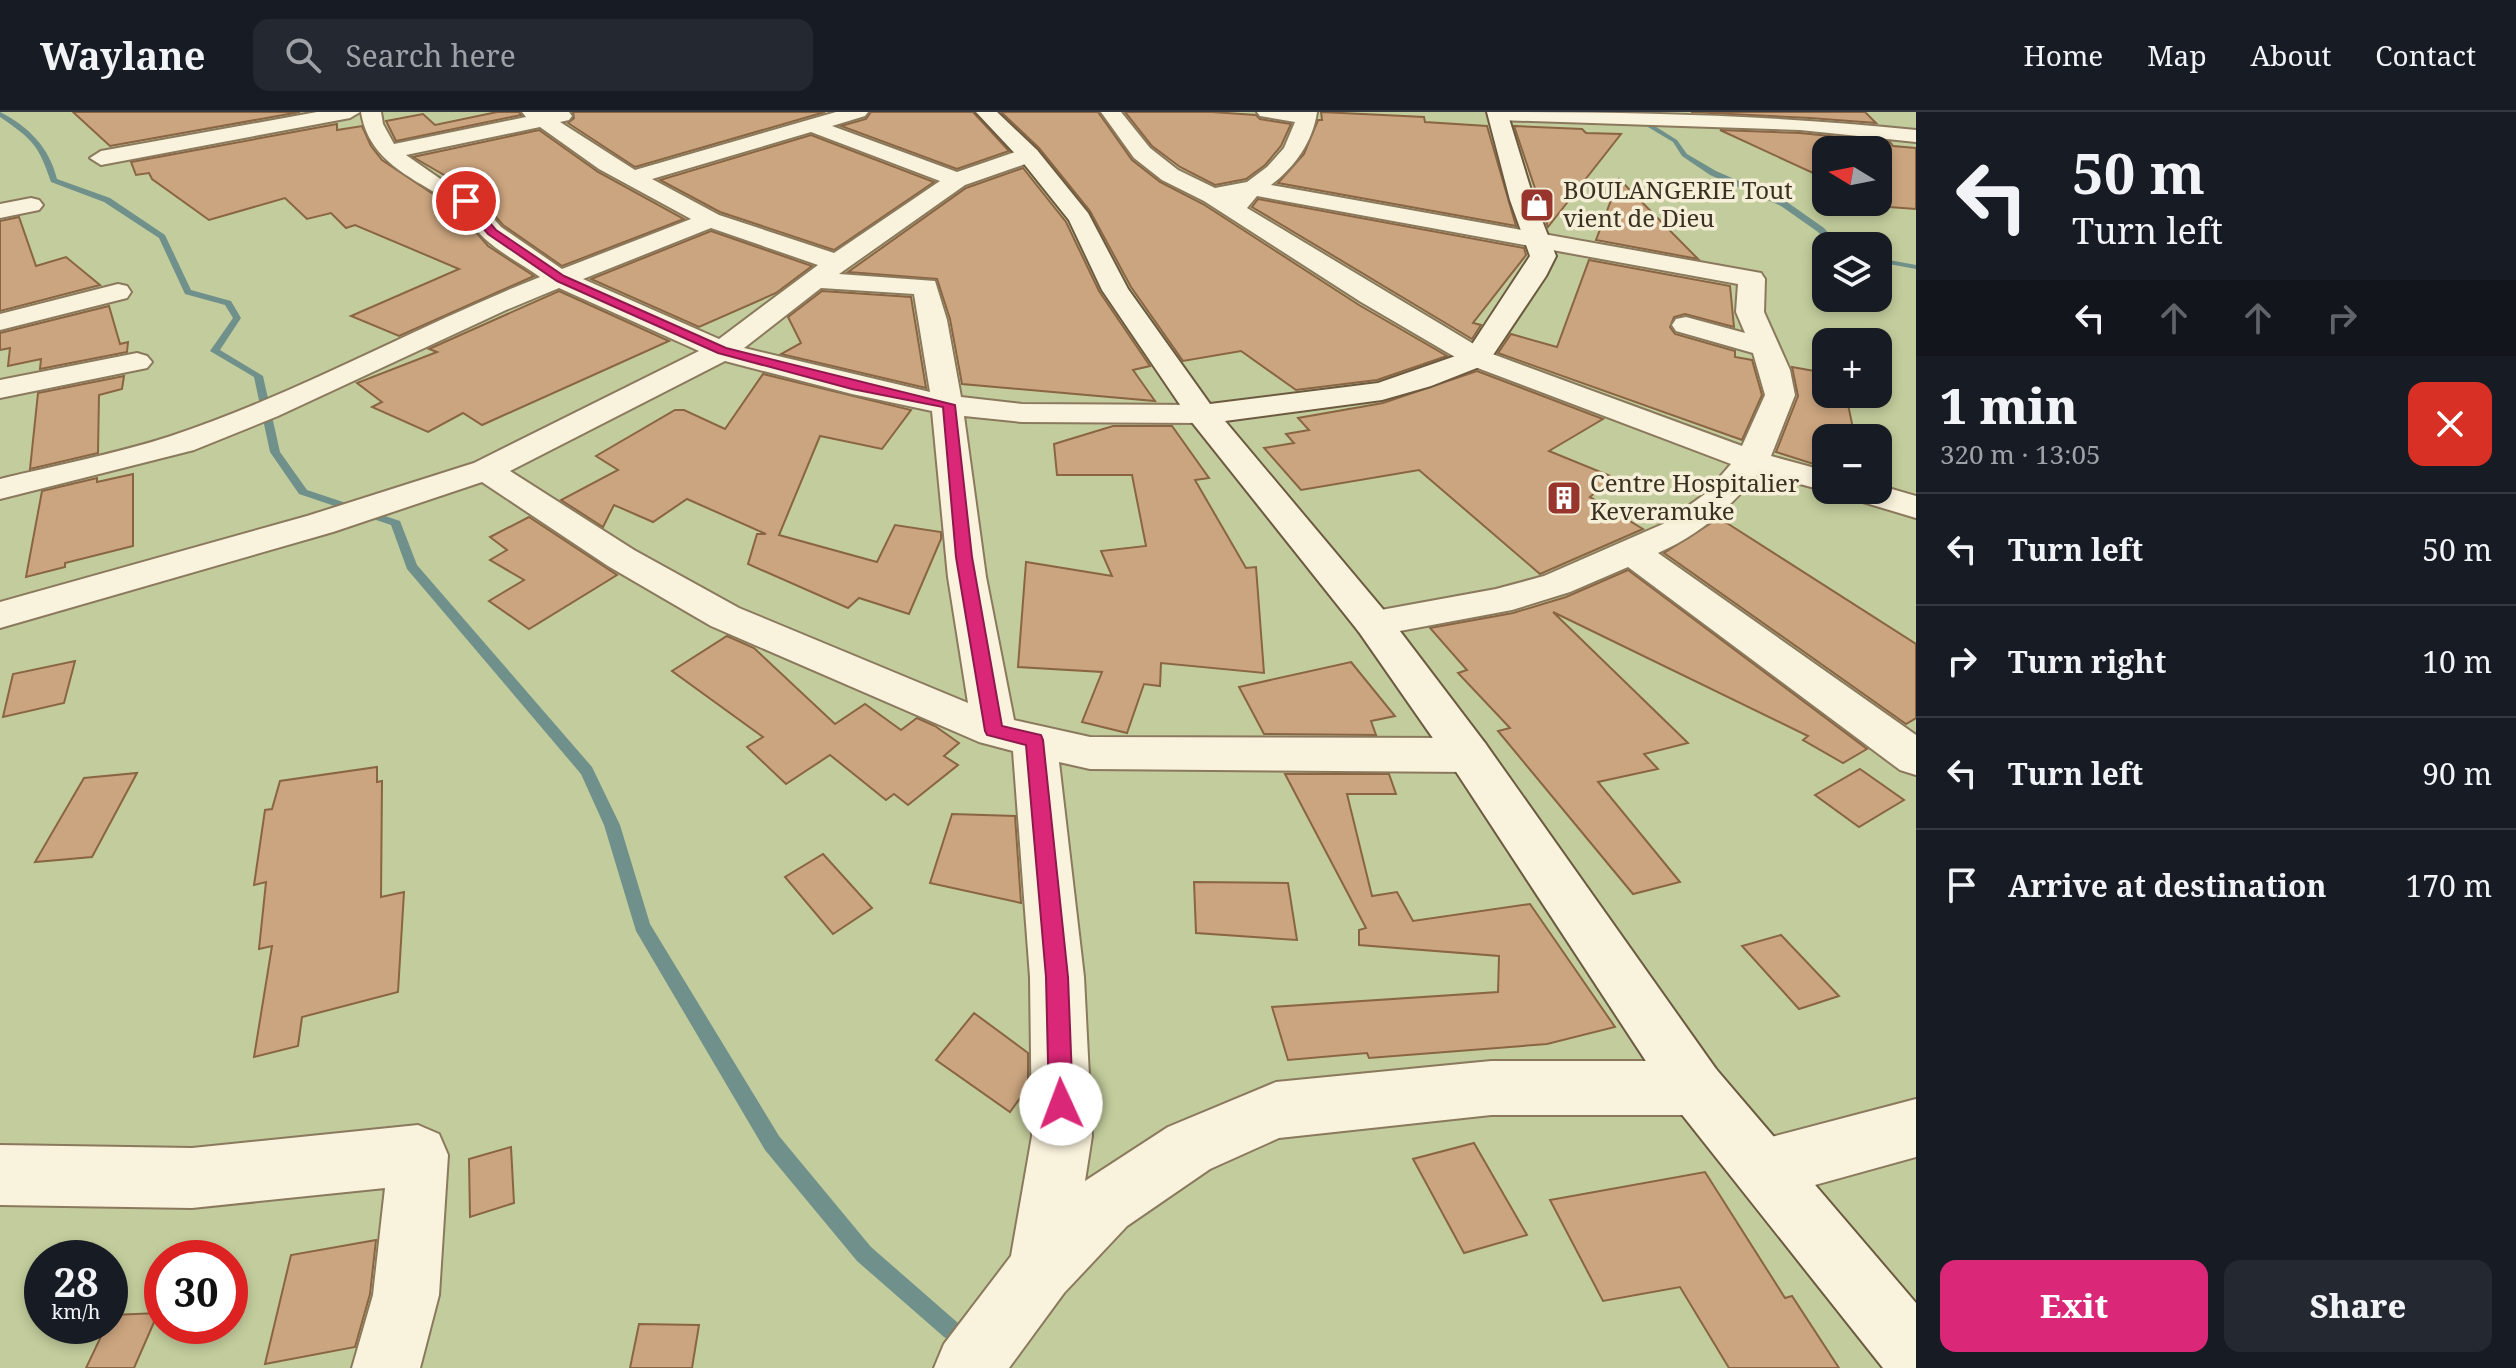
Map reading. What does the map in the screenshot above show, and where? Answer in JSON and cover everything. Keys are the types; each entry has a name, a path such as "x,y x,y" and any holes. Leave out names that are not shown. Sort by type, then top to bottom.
{"street":[{"path":"101,158 249,120 350,112"},
{"path":"371,112 373,124 388,152 431,183 466,201 492,232 560,279 722,351 852,385 949,405 1022,413 1202,414 1339,399 1420,380 1477,358 1533,276 1543,256 1498,113 1795,118 1916,136"},
{"path":"388,152 536,116 582,112"},
{"path":"635,177 858,112"},
{"path":"986,112 1029,155 1080,218 1115,290 1202,414 1373,623 1469,755 1696,1088 1916,1355"},
{"path":"1111,112 1154,164 1212,196 1477,358 1752,461 1812,477"},
{"path":"1212,196 1249,188 1267,178 1283,163 1303,132 1307,114 1267,112"},
{"path":"536,116 607,164 710,220 837,263"},
{"path":"1795,118 1812,143"},
{"path":"813,126 957,180"},
{"path":"0,615 320,524 486,470 722,351 837,263 957,180 1029,155"},
{"path":"1249,188 1752,279 1750,312 1775,370 1780,395 1752,461 1717,501 1676,532 1542,589 1498,601 1373,623"},
{"path":"1241,214 1239,202 1249,188"},
{"path":"0,211 31,205"},
{"path":"0,489 182,443 267,409 496,304 710,220"},
{"path":"814,280 926,287 949,405 964,557 1014,735 1057,977 1062,1136 1041,1270"},
{"path":"0,322 118,292"},
{"path":"1686,325 1764,347"},
{"path":"0,389 137,362"},
{"path":"486,470 621,558 725,617 1014,735 1090,753 1469,755"},
{"path":"1892,500 1916,507"},
{"path":"1631,551 1916,758"},
{"path":"968,1368 1041,1270 1105,1204 1189,1148 1276,1110 1491,1088 1696,1088"},
{"path":"1764,1169 1916,1128"},
{"path":"0,1175 192,1178 418,1155 406,1295 386,1368"}],"green space":[{"path":"0,112 1916,112 1916,1368 0,1368"}],"building":[{"path":"73,112 300,112 110,146"},
{"path":"497,112 519,112 521,115 396,141 386,121 423,114 435,125"},
{"path":"573,112 825,112 635,167 568,123 574,118"},
{"path":"871,112 973,112 1009,151 957,169 841,126 866,119"},
{"path":"1001,112 1098,112 1132,160 1160,182 1203,204 1359,305 1447,356 1377,380 1296,390 1241,351 1183,361 1131,287 1090,211 1039,148"},
{"path":"1125,112 1256,115 1260,119 1291,124 1281,146 1265,165 1246,179 1215,185 1180,167 1152,146"},
{"path":"1321,112 1424,117 1425,122 1487,126 1516,226 1278,183 1304,154 1318,120 1322,120"},
{"path":"1691,112 1865,112 1876,123 1810,118"},
{"path":"337,124 337,130 362,126 382,160 457,210 488,246 534,276 399,336 351,316 459,269 355,225 346,228 331,213 307,219 285,198 209,220 152,179 149,173 136,175 131,162"},
{"path":"1514,126 1582,129 1586,133 1621,134 1548,227"},
{"path":"539,130 598,172 684,219 562,266 503,225 475,193 413,157"},
{"path":"1720,130 1830,136 1812,136 1812,173"},
{"path":"811,135 934,182 834,250 720,212 660,180"},
{"path":"1892,145 1916,148 1916,209 1892,207"},
{"path":"1023,168 1066,222 1099,291 1150,366 1133,370 1155,401 962,384 950,319 937,279 848,272 966,188"},
{"path":"1619,179 1698,259 1596,240"},
{"path":"1258,199 1524,248 1526,255 1473,323 1481,325 1472,339 1252,207"},
{"path":"19,217 36,266 66,257 100,285 0,311 0,221"},
{"path":"711,231 812,266 776,293 699,327 591,279"},
{"path":"1589,260 1730,286 1734,327 1685,314 1674,317 1670,327 1675,334 1735,351 1735,357 1752,360 1762,395 1742,440 1498,353 1511,334 1557,347"},
{"path":"559,291 669,341 482,425 463,413 428,432 372,407 382,402 357,383 437,352 429,349"},
{"path":"822,291 911,297 926,388 781,354 801,343 788,317"},
{"path":"109,306 120,344 128,342 127,352 40,369 41,359 8,366 10,348 0,350 0,333"},
{"path":"1792,367 1812,371 1812,408 1849,408 1852,424 1812,424 1812,464 1776,452 1798,396"},
{"path":"1477,371 1603,419 1549,451 1613,477 1590,497 1643,529 1540,574 1419,470 1301,490 1264,448 1294,443 1286,434 1309,430 1298,418 1383,403"},
{"path":"763,374 911,410 882,449 820,436 779,535 877,562 895,525 941,532 941,539 909,614 859,598 848,608 748,564 757,534 766,534 687,499 653,522 614,505 603,527 561,500 618,470 596,456 675,410 684,410 725,429"},
{"path":"124,376 122,389 99,395 98,453 30,469 38,393"},
{"path":"1113,426 1172,426 1209,478 1195,480 1246,568 1256,567 1264,673 1161,663 1160,686 1144,684 1127,733 1082,722 1102,672 1018,667 1026,562 1112,576 1101,551 1146,546 1132,475 1057,475 1054,444"},
{"path":"133,474 133,546 65,563 65,567 26,577 42,491 97,478 97,482"},
{"path":"529,517 617,575 529,629 489,601 524,580 490,560 507,550 490,537"},
{"path":"1719,518 1916,644 1916,718 1906,724 1664,553"},
{"path":"1628,570 1867,749 1843,763 1803,740 1808,736 1553,612 1688,743 1644,754 1658,769 1598,782 1680,882 1633,894 1498,731 1510,728 1458,673 1467,670 1430,628 1513,613 1566,597"},
{"path":"727,636 754,648 835,724 865,704 901,730 917,718 959,743 944,756 958,765 908,805 894,794 886,800 830,755 786,784 747,747 763,737 672,671"},
{"path":"75,661 64,703 3,717 13,674"},
{"path":"1351,662 1395,716 1371,721 1376,735 1264,734 1239,687"},
{"path":"377,767 377,782 382,781 381,897 404,892 398,992 302,1017 298,1046 254,1057 272,946 259,949 266,882 254,885 265,810 272,809 280,781"},
{"path":"1860,769 1904,800 1859,827 1815,795"},
{"path":"137,773 92,857 35,862 84,778"},
{"path":"1285,774 1389,774 1396,794 1347,794 1372,896 1397,892 1413,921 1530,904 1615,1027 1547,1044 1369,1058 1367,1053 1288,1060 1272,1007 1498,992 1499,956 1359,945 1359,930 1366,928"},
{"path":"952,814 1015,816 1021,903 930,883"},
{"path":"823,854 872,908 833,934 785,877"},
{"path":"1194,882 1288,883 1297,940 1196,933"},
{"path":"1781,935 1839,996 1799,1009 1742,946"},
{"path":"974,1013 1028,1053 1028,1087 1010,1112 936,1060"},
{"path":"1474,1143 1527,1235 1464,1253 1413,1159"},
{"path":"511,1147 514,1203 470,1217 469,1159"},
{"path":"1705,1172 1785,1298 1792,1296 1839,1368 1729,1368 1680,1287 1603,1301 1550,1200"},
{"path":"376,1240 370,1294 355,1347 265,1364 291,1255"},
{"path":"128,1314 144,1314 144,1344 134,1368 86,1368 97,1344 128,1344"},
{"path":"639,1324 699,1325 692,1368 630,1368"}],"waterway":[{"path":"1642,112 1650,126 1675,141 1684,155 1713,173 1784,204 1823,232"},
{"path":"0,114 28,134 41,148 54,180 107,200 162,237 188,292 228,303 237,318 215,351 258,376 275,452 303,492 396,523 411,566 587,771 612,825 642,926 772,1143 864,1254 951,1330"},
{"path":"1892,263 1916,267"}],"place":[{"name":"BOULANGERIE Tout vient de Dieu","path":"1537,205"},
{"name":"Centre Hospitalier Keveramuke","path":"1564,498"}],"route":[{"path":"466,201 492,232 560,279 722,351 852,385 949,405 964,557 994,731 1034,740 1057,977 1061,1104"}]}
